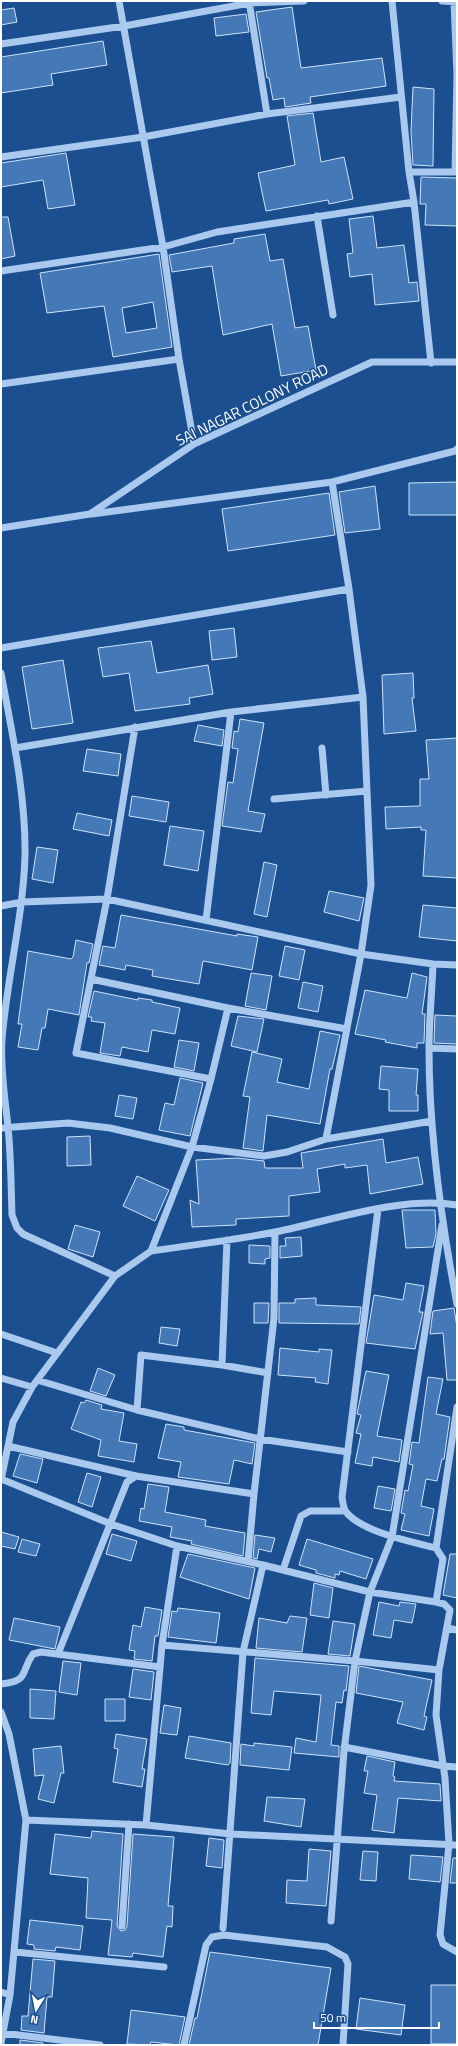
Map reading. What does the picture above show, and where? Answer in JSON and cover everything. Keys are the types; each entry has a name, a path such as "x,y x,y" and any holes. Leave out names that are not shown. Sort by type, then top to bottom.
{"street":[{"path":"120,1 163,246 194,444"},
{"path":"1,44 124,26 249,2 304,1"},
{"path":"392,1 409,172 414,202 432,363"},
{"path":"409,172 456,172 457,75 455,2 442,1"},
{"path":"249,2 267,114"},
{"path":"1,157 143,136 267,114 401,97"},
{"path":"1,271 163,246 217,232 414,202"},
{"path":"317,216 333,315"},
{"path":"1,384 180,359"},
{"name":"SAI NAGAR COLONY ROAD","path":"1,528 90,514 194,444 372,362 457,362"},
{"path":"90,514 332,482 455,451 457,449"},
{"path":"326,1139 361,954 370,885 363,697 349,589 332,482"},
{"path":"1,648 349,589"},
{"path":"1,673 15,748 24,823 25,855 22,902 2,1040 5,1128 12,1215 17,1228 23,1234 115,1276"},
{"path":"15,748 231,712 363,697"},
{"path":"206,920 231,712"},
{"path":"135,727 107,899 76,1053 211,1079"},
{"path":"322,748 326,795"},
{"path":"274,799 367,791"},
{"path":"1,906 22,902 107,899 361,954 433,964 457,965"},
{"path":"433,964 429,1048 432,1121 442,1225 457,1304"},
{"path":"91,979 228,1008 347,1030"},
{"path":"151,1251 192,1147 211,1079 228,1008"},
{"path":"429,1048 457,1049"},
{"path":"5,1128 68,1123 110,1128 192,1147 264,1156 287,1152 326,1139 432,1121"},
{"path":"457,1205 441,1203 378,1209 275,1232 151,1251 115,1276 32,1386 13,1422 1,1479 111,1524 177,1546 248,1561 370,1592 436,1602 444,1604 450,1610 439,1670 436,1715 453,1844 440,1935 443,1944 457,1952"},
{"path":"378,1209 342,1497 345,1511 355,1521 392,1537 436,1548"},
{"path":"331,1921 344,1747 355,1661 370,1592 392,1537 442,1225"},
{"path":"248,1561 274,1318 275,1232"},
{"path":"222,1365 227,1240"},
{"path":"1,1334 57,1353"},
{"path":"137,1410 141,1355 222,1365 268,1374"},
{"path":"1,1378 32,1386"},
{"path":"37,1380 137,1410 260,1439 348,1452"},
{"path":"436,1602 443,1559 436,1548 457,1407"},
{"path":"8,1446 136,1476 254,1494"},
{"path":"58,1654 127,1482 136,1476"},
{"path":"283,1570 301,1516 304,1513 345,1511"},
{"path":"146,1825 162,1646 177,1546"},
{"path":"223,1928 243,1652 263,1565"},
{"path":"447,1628 457,1630"},
{"path":"162,1646 355,1661 439,1670"},
{"path":"1,1684 14,1683 21,1678 33,1654 41,1652 160,1667"},
{"path":"1,1712 9,1734 26,1820 15,1952 10,1995 1,2043"},
{"path":"344,1747 443,1766 457,1767"},
{"path":"26,1820 146,1825 231,1834 453,1844"},
{"path":"122,1926 129,1824"},
{"path":"184,2045 206,1945 212,1937 224,1935 327,1947 345,1957 348,1964 343,2045"},
{"path":"15,1952 164,1967"},
{"path":"1,1992 10,1995"},
{"path":"2,2033 100,2045"}],"building":[{"path":"292,7 301,68 382,58 386,86 310,97 311,103 285,107 284,98 273,100 269,78 267,78 256,12"},
{"path":"14,8 17,22 1,25 1,10"},
{"path":"246,14 249,32 216,36 214,18"},
{"path":"103,41 107,65 51,74 53,85 1,93 1,57"},
{"path":"413,87 434,89 433,166 413,165 411,131"},
{"path":"313,113 321,162 344,157 353,199 329,204 328,200 266,211 258,173 295,165 287,116"},
{"path":"66,153 75,205 48,209 43,180 1,187 1,163"},
{"path":"421,177 457,178 457,226 425,225 426,204 420,204"},
{"path":"373,216 377,248 404,245 409,283 417,282 419,301 375,305 372,274 350,277 347,254 353,253 349,219"},
{"path":"1,217 8,217 15,256 1,259"},
{"path":"265,234 270,261 283,259 295,328 308,326 316,370 281,376 272,324 223,335 212,266 172,272 169,255 234,243 234,239"},
{"path":"159,254 172,347 113,357 104,306 47,313 40,273","holes":["153,302 157,328 126,333 122,308"]},
{"path":"457,482 457,515 409,515 409,483"},
{"path":"375,486 380,529 345,533 339,492"},
{"path":"329,493 335,535 228,551 222,509"},
{"path":"234,628 237,657 212,660 209,631"},
{"path":"151,641 157,673 208,665 213,694 189,698 190,704 135,711 129,673 103,677 98,648"},
{"path":"63,660 73,723 32,729 22,667"},
{"path":"413,673 414,698 412,698 416,731 384,734 382,675"},
{"path":"240,719 264,723 248,811 265,814 261,832 222,826 228,782 233,783 238,749 232,748 234,731 238,732"},
{"path":"198,725 224,730 222,746 194,741"},
{"path":"457,738 457,878 423,876 426,830 421,830 421,827 386,829 385,807 420,806 420,779 429,779 426,740"},
{"path":"87,749 121,754 118,776 83,771"},
{"path":"132,796 169,802 166,822 129,816"},
{"path":"77,813 112,820 109,836 73,829"},
{"path":"170,826 204,831 198,871 164,865"},
{"path":"37,847 58,850 53,883 32,879"},
{"path":"264,862 277,865 267,917 254,914"},
{"path":"329,891 364,898 359,921 324,912"},
{"path":"423,905 457,908 457,941 419,937"},
{"path":"121,915 237,936 237,934 258,937 252,970 203,961 199,984 152,976 153,970 126,965 125,970 99,965 103,946 115,948"},
{"path":"76,940 93,944 89,963 87,963 79,1015 48,1009 45,1028 42,1028 38,1050 18,1047 22,1024 18,1024 28,951 71,959 73,957"},
{"path":"285,946 305,950 299,980 279,976"},
{"path":"251,973 272,976 266,1010 245,1006"},
{"path":"412,973 427,977 422,1014 425,1014 424,1043 417,1043 417,1048 355,1034 365,990 407,998"},
{"path":"303,982 323,986 318,1012 298,1008"},
{"path":"94,991 138,1000 138,998 152,1000 152,1002 180,1008 175,1034 152,1030 148,1052 122,1047 120,1056 100,1053 105,1023 91,1021 92,1017 88,1017"},
{"path":"435,1015 457,1016 457,1044 434,1043"},
{"path":"238,1016 264,1019 257,1052 231,1046"},
{"path":"320,1031 340,1035 332,1069 330,1069 320,1124 267,1115 263,1151 243,1148 250,1097 243,1096 252,1052 282,1059 277,1082 309,1089"},
{"path":"179,1040 199,1043 194,1071 174,1067"},
{"path":"381,1066 418,1069 416,1095 418,1095 418,1111 389,1111 389,1090 379,1089"},
{"path":"180,1078 203,1083 190,1136 159,1130 165,1103 174,1105"},
{"path":"119,1095 137,1098 133,1119 115,1116"},
{"path":"90,1136 91,1165 67,1166 67,1137"},
{"path":"383,1139 386,1163 418,1157 423,1184 370,1194 367,1165 345,1168 345,1164 317,1169 320,1192 289,1196 289,1216 236,1219 236,1225 192,1227 190,1200 199,1204 196,1160 237,1158 264,1161 265,1168 303,1168 301,1153"},
{"path":"137,1176 169,1190 155,1221 123,1206"},
{"path":"402,1210 435,1210 436,1234 433,1247 406,1248"},
{"path":"75,1225 100,1232 93,1257 68,1249"},
{"path":"301,1237 302,1256 280,1258 280,1246 286,1246 285,1238"},
{"path":"249,1245 270,1246 270,1258 265,1259 265,1264 249,1263"},
{"path":"406,1283 424,1286 419,1312 423,1312 415,1349 366,1343 374,1295 403,1300"},
{"path":"316,1298 316,1305 361,1307 359,1324 279,1323 279,1303 295,1303 295,1299"},
{"path":"254,1303 269,1303 268,1323 254,1323"},
{"path":"454,1308 457,1327 457,1380 447,1380 443,1333 430,1334 433,1311"},
{"path":"161,1327 180,1329 177,1346 159,1343"},
{"path":"280,1348 319,1352 319,1349 332,1350 328,1384 315,1382 316,1378 278,1375"},
{"path":"98,1368 115,1375 106,1396 90,1391"},
{"path":"366,1371 389,1375 377,1436 402,1440 399,1462 373,1457 372,1466 355,1463 361,1434 356,1433 361,1415 357,1414"},
{"path":"428,1377 443,1379 436,1414 450,1417 444,1459 442,1459 437,1481 426,1479 421,1506 434,1509 429,1536 401,1530 405,1514 401,1513 405,1490 408,1491 413,1465 409,1464 412,1442 419,1443"},
{"path":"86,1400 102,1405 101,1409 124,1413 119,1441 137,1444 134,1462 98,1456 101,1440 71,1429 81,1402 84,1403"},
{"path":"166,1424 184,1427 184,1430 255,1443 252,1464 234,1460 229,1484 178,1477 181,1462 158,1458"},
{"path":"20,1454 43,1459 37,1483 13,1476"},
{"path":"87,1473 101,1477 92,1507 78,1502"},
{"path":"148,1484 169,1487 165,1512 206,1520 205,1526 245,1533 243,1556 191,1544 192,1541 170,1537 172,1527 139,1521 141,1508 144,1509"},
{"path":"378,1486 395,1489 391,1511 374,1508"},
{"path":"1,1532 19,1537 15,1549 1,1546"},
{"path":"112,1534 137,1541 131,1561 106,1554"},
{"path":"255,1535 275,1538 271,1552 259,1549 257,1559 253,1558"},
{"path":"22,1539 40,1544 36,1556 18,1552"},
{"path":"307,1539 373,1559 366,1579 340,1571 339,1575 335,1574 335,1578 316,1573 316,1570 299,1565"},
{"path":"188,1554 255,1568 249,1599 180,1577"},
{"path":"450,1554 457,1554 457,1598 443,1595"},
{"path":"314,1583 333,1588 329,1618 310,1615"},
{"path":"379,1602 399,1606 400,1602 416,1604 412,1623 394,1620 391,1638 373,1635"},
{"path":"145,1607 162,1610 158,1636 155,1636 152,1661 134,1659 135,1651 129,1650 133,1625 141,1627"},
{"path":"178,1608 220,1613 216,1643 168,1637 172,1611 177,1612"},
{"path":"290,1616 307,1618 302,1652 256,1648 259,1618 287,1623"},
{"path":"14,1618 60,1627 55,1649 9,1640"},
{"path":"333,1621 355,1624 350,1656 328,1654"},
{"path":"255,1658 349,1666 346,1691 344,1690 342,1703 336,1702 331,1745 339,1746 339,1757 294,1753 296,1738 316,1742 321,1695 274,1691 271,1715 251,1713"},
{"path":"63,1661 81,1663 77,1695 59,1692"},
{"path":"359,1666 432,1680 424,1716 427,1717 424,1730 397,1723 403,1702 356,1693"},
{"path":"133,1669 154,1672 151,1700 129,1697"},
{"path":"30,1689 56,1691 54,1719 30,1718"},
{"path":"105,1699 125,1699 125,1721 105,1721"},
{"path":"164,1705 181,1708 177,1735 160,1733"},
{"path":"116,1734 147,1739 142,1769 145,1769 142,1787 113,1782 118,1749 114,1748"},
{"path":"189,1736 231,1743 230,1763 228,1765 185,1758"},
{"path":"254,1743 292,1747 289,1770 240,1765 241,1744 254,1746"},
{"path":"61,1746 64,1773 61,1773 54,1803 38,1799 44,1775 35,1776 33,1749"},
{"path":"367,1756 395,1762 393,1776 395,1777 394,1781 440,1784 441,1801 398,1798 394,1833 372,1830 377,1795 364,1793 368,1771 364,1771"},
{"path":"267,1797 305,1799 301,1827 264,1821"},
{"path":"92,1831 123,1834 117,1926 121,1931 125,1930 127,1926 133,1834 174,1837 168,1906 173,1906 172,1927 167,1926 163,1957 133,1953 132,1957 108,1955 112,1920 86,1918 88,1878 50,1874 55,1834 91,1838"},
{"path":"209,1838 224,1840 222,1868 206,1866"},
{"path":"309,1849 331,1851 326,1906 286,1903 287,1880 307,1881"},
{"path":"363,1851 378,1852 376,1881 360,1880"},
{"path":"411,1855 443,1857 440,1882 409,1879"},
{"path":"453,1858 457,1858 457,1883 450,1883"},
{"path":"30,1920 83,1926 80,1950 56,1947 55,1951 34,1949 34,1945 27,1944"},
{"path":"210,1952 331,1968 318,2045 189,2045 195,2018 197,2018"},
{"path":"33,1959 55,1961 52,1997 47,1997 44,2033 21,2030 22,2016 28,2016"},
{"path":"431,1985 457,1985 457,2044 431,2044"},
{"path":"360,1998 405,2005 401,2035 356,2029"},
{"path":"131,2010 185,2017 179,2045 151,2042 150,2045 127,2044"},
{"path":"20,2040 43,2043 43,2045 20,2045"}]}
